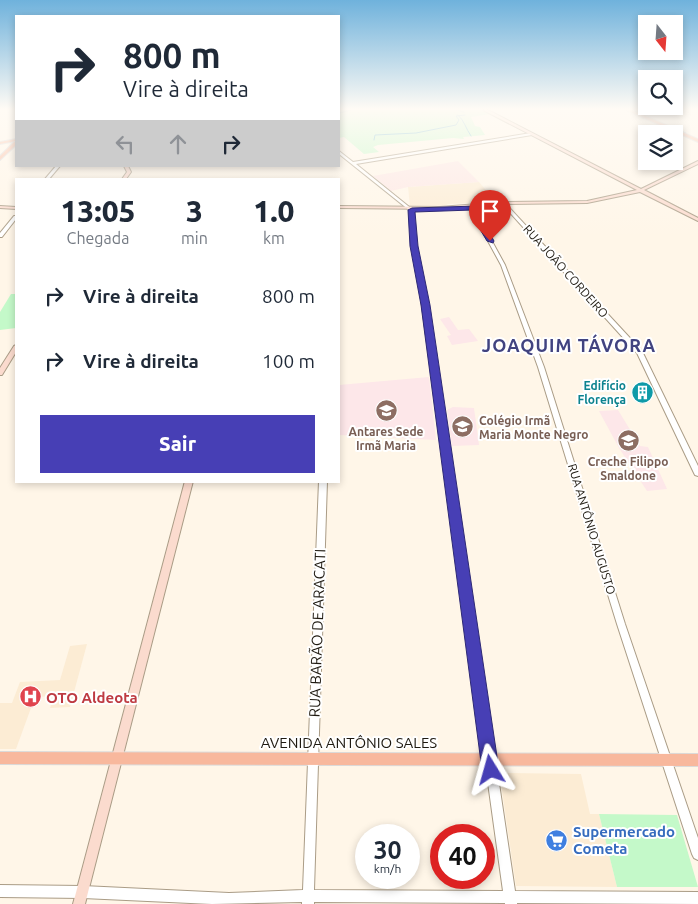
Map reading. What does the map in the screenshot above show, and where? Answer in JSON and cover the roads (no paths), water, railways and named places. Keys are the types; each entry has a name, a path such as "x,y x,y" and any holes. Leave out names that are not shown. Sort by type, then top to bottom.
{"main road":[{"path":"567,152 698,220"},
{"path":"447,209 504,204 606,202 643,191 698,164"},
{"path":"125,178 129,172 126,167"},
{"path":"340,209 447,209 504,204"},
{"path":"0,207 15,208"},
{"path":"0,372 15,349"},
{"path":"79,904 188,483"},
{"name":"AVENIDA ANTÔNIO SALES","path":"0,758 698,760"}],"street":[{"path":"353,163 419,152"},
{"path":"340,153 410,209 510,901"},
{"path":"48,178 57,167"},
{"name":"RUA JOÃO CORDEIRO","path":"504,204 640,352 698,473"},
{"name":"RUA ANTÔNIO AUGUSTO","path":"475,208 479,221 503,265 541,367 621,624 698,854"},
{"path":"0,236 15,218"},
{"name":"RUA BARÃO DE ARACATI","path":"308,900 323,483"},
{"path":"0,891 308,900 510,901 698,898"}],"place":[{"name":"Edifício Florença","path":"642,392"},
{"name":"Antares Sede Irmã Maria","path":"386,410"},
{"name":"Colégio Irmã Maria Monte Negro","path":"463,427"},
{"name":"Creche Filippo Smaldone","path":"628,440"},
{"name":"OTO Aldeota","path":"30,697"},
{"name":"Supermercado Cometa","path":"557,840"}],"district":[{"name":"JOAQUIM TÁVORA","path":"569,345"}]}
